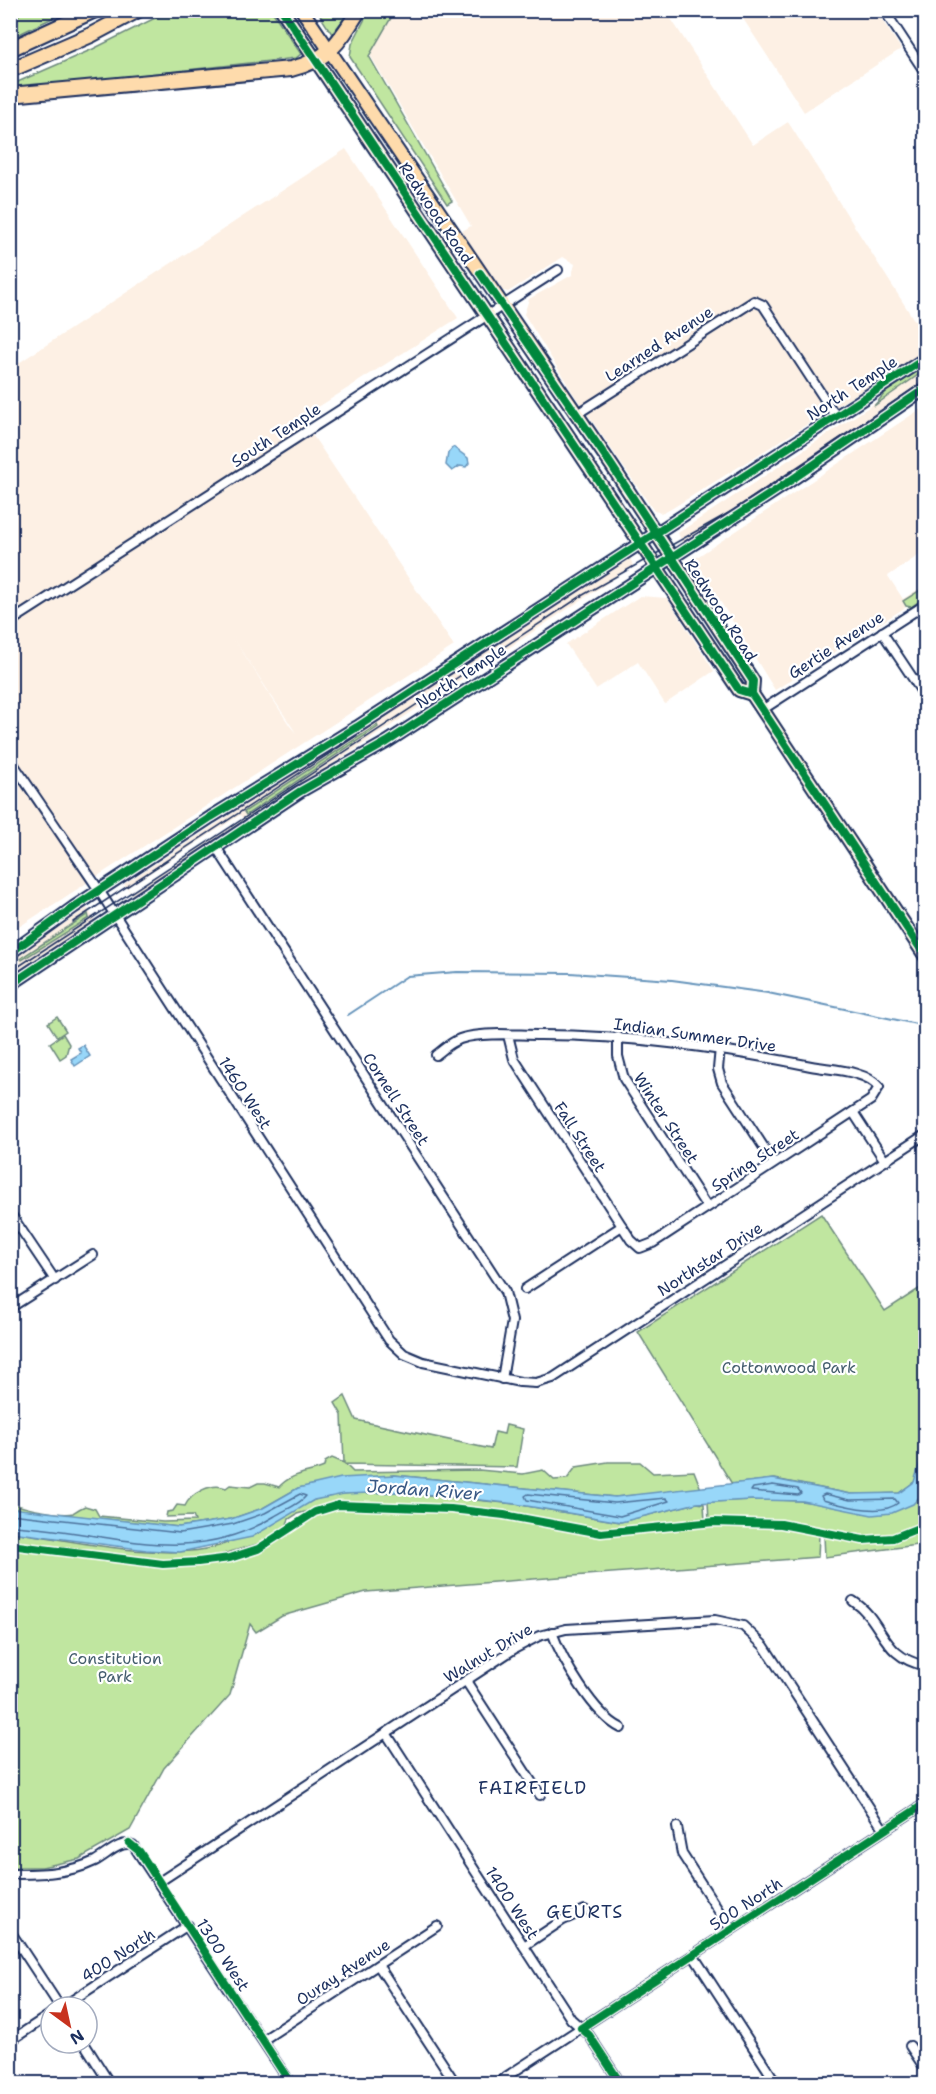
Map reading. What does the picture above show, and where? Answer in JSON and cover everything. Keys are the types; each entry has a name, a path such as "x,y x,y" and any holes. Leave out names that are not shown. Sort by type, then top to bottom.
{"highway":[{"path":"10,49 95,10"},
{"path":"10,70 91,35 138,10"},
{"path":"10,94 291,69 315,60 330,51 340,42 359,10"}],"main road":[{"name":"Redwood Road","path":"282,10 739,690 752,694"},
{"name":"Redwood Road","path":"302,10 656,533 753,681 752,694 762,710 926,957"},
{"name":"North Temple","path":"10,953 99,890 211,817 357,728 835,415 926,358"},
{"name":"North Temple","path":"10,985 116,917 299,792 387,742 783,485 926,388"}],"street":[{"path":"884,10 926,74"},
{"name":"South Temple","path":"10,622 558,270"},
{"name":"Learned Avenue","path":"577,414 748,302 758,301 771,317 835,415"},
{"name":"Gertie Avenue","path":"762,710 926,604"},
{"path":"882,632 926,698"},
{"name":"1460 West","path":"10,759 99,890 396,1348 423,1362 502,1379"},
{"name":"Cornell Street","path":"216,847 506,1292 512,1321 502,1379"},
{"name":"Indian Summer Drive","path":"436,1055 465,1037 508,1035 618,1037 720,1048 866,1077 879,1087"},
{"name":"Fall Street","path":"508,1035 514,1059 622,1226 640,1248"},
{"name":"Winter Street","path":"618,1037 618,1056 624,1079 707,1207"},
{"path":"720,1048 720,1079 774,1163"},
{"name":"Spring Street","path":"640,1248 853,1112 875,1097 879,1087"},
{"path":"853,1112 885,1161"},
{"name":"Northstar Drive","path":"502,1379 528,1383 553,1378 926,1134"},
{"path":"10,1214 55,1280"},
{"path":"525,1289 622,1226"},
{"path":"10,1308 93,1255"},
{"path":"853,1601 866,1611 891,1649 907,1660 926,1666"},
{"name":"Walnut Drive","path":"159,1882 526,1642 552,1632 581,1628 715,1620 743,1626 764,1646 884,1830"},
{"path":"552,1632 561,1653 602,1714 621,1728"},
{"path":"466,1681 540,1795"},
{"name":"1400 West","path":"386,1733 571,2019 589,2035 621,2084"},
{"name":"500 North","path":"495,2084 926,1803"},
{"path":"677,1827 681,1854 731,1930"},
{"name":"1300 West","path":"10,1874 47,1874 70,1870 129,1843 139,1851 291,2084"},
{"path":"524,1946 563,1920 585,1910"},
{"name":"400 North","path":"80,1995 188,1925"},
{"name":"Ouray Avenue","path":"263,2040 437,1926"},
{"path":"10,1930 53,1995"},
{"path":"693,1955 777,2084"},
{"path":"378,1965 456,2084"},
{"path":"10,2041 39,2022"},
{"path":"910,2046 926,2070"},
{"path":"92,2055 110,2084"}],"shaded area":[{"path":"395,11 666,11 753,145 788,122 925,337 925,351 671,509 662,513 654,511 573,393 524,314 529,299 572,275 575,264 563,257 508,292 500,290 462,231 471,226 369,53"},
{"path":"738,11 876,11 901,49 804,112"},
{"path":"346,149 458,318 301,418 454,646 11,932 11,368","holes":["232,636 296,733 290,726"]},
{"path":"925,370 925,383 747,503 682,542 678,533"},
{"path":"925,406 925,551 888,576 903,599 925,585 925,595 775,690 694,559"},
{"path":"630,557 633,566 133,896 124,884 594,577","holes":["377,725 378,727 247,815 245,811","240,815 243,819 131,892 129,890 128,887"]},
{"path":"640,596 667,598 714,671 665,704 638,662 596,689 566,644"},
{"path":"87,908 95,920 11,975 11,959","holes":["87,915 89,918 22,959"]},
{"path":"925,2007 925,2023 918,2012"},
{"path":"925,2023 925,2045 915,2029"}],"green space":[{"path":"23,11 67,11 11,38 11,21"},
{"path":"169,11 272,11 301,54 296,58 14,89 13,84 93,49"},
{"path":"317,11 350,11 332,34"},
{"path":"369,11 395,11 369,56 452,201 447,204 350,57 352,44"},
{"path":"925,364 925,370 874,406 890,387"},
{"path":"925,587 925,597 911,607 906,606 903,601"},
{"path":"377,725 378,727 246,815 244,812"},
{"path":"88,914 89,918 22,960 21,958"},
{"path":"57,1017 66,1031 57,1037 48,1023"},
{"path":"63,1034 69,1044 66,1055 60,1059 50,1043"},
{"name":"Cottonwood Park","path":"821,1214 885,1311 925,1285 925,1485 914,1482 899,1493 851,1494 775,1479 732,1484 638,1332"},
{"path":"345,1396 356,1420 491,1449 495,1432 504,1434 506,1425 523,1429 517,1467 345,1464 353,1472 479,1470 523,1474 543,1470 554,1480 567,1479 576,1467 608,1462 640,1462 653,1473 694,1471 701,1489 615,1497 394,1475 298,1488 263,1508 231,1519 179,1527 11,1509 10,1501 30,1509 68,1514 85,1506 95,1509 99,1516 163,1522 195,1521 193,1516 166,1517 167,1512 173,1511 177,1505 185,1506 197,1493 215,1486 250,1487 258,1483 265,1483 279,1487 294,1476 324,1467 325,1462 332,1458 344,1463 342,1415 335,1403"},
{"path":"925,1491 925,1520 895,1534 877,1537 855,1537 789,1523 709,1521 708,1502 800,1501 880,1513 895,1510 910,1503"},
{"path":"396,1492 515,1504 620,1522 697,1503 704,1504 705,1521 601,1531 556,1520 482,1510 339,1503 297,1514 289,1519 285,1529 276,1533 271,1540 206,1559 145,1560 11,1541 11,1532 144,1551 196,1551 232,1541 302,1505 324,1497 354,1493"},
{"name":"Constitution Park","path":"336,1509 428,1510 513,1518 603,1536 730,1525 781,1526 819,1535 818,1557 366,1592 282,1616 256,1632 250,1624 230,1695 164,1768 130,1830 79,1859 42,1867 11,1867 11,1547 160,1568 238,1559 264,1549 308,1518"},
{"path":"925,1528 925,1544 825,1557 824,1536 876,1541 899,1537"}],"water":[{"path":"453,447 468,458 469,463 466,467 460,466 452,471 446,465 448,453"},
{"path":"83,1045 90,1056 75,1066 71,1059 81,1053 78,1048"},
{"name":"Jordan River","path":"925,1391 925,1491 913,1504 892,1513 872,1515 803,1501 751,1500 697,1503 621,1522 515,1504 396,1492 344,1494 314,1500 252,1537 180,1552 146,1550 11,1532 11,1508 179,1527 231,1519 263,1508 298,1488 341,1478 394,1475 615,1497 773,1479 851,1494 899,1493 914,1482 921,1459"}],"waterway":[{"path":"348,1015 407,976 457,972 570,973 672,980 768,993 926,1026"}],"tram line":[{"path":"10,972 583,595 732,511 926,380"},
{"path":"73,922 356,736"}],"cycle path":[{"path":"282,10 739,690 752,694"},
{"path":"480,273 612,466 753,681 752,694 926,957"},
{"path":"10,953 74,907 211,817 357,727 926,358"},
{"path":"10,985 299,792 387,742 778,489 926,388"},
{"path":"10,1545 163,1564 198,1562 230,1558 258,1549 315,1512 338,1505 451,1509 504,1515 601,1533 714,1522 781,1524 863,1540 893,1538 926,1525"},
{"path":"621,2084 589,2035 581,2028 926,1803"},
{"path":"129,1843 139,1851 291,2084"}],"district":[{"name":"FAIRFIELD","path":"533,1788"},
{"name":"GEURTS","path":"585,1912"}]}
